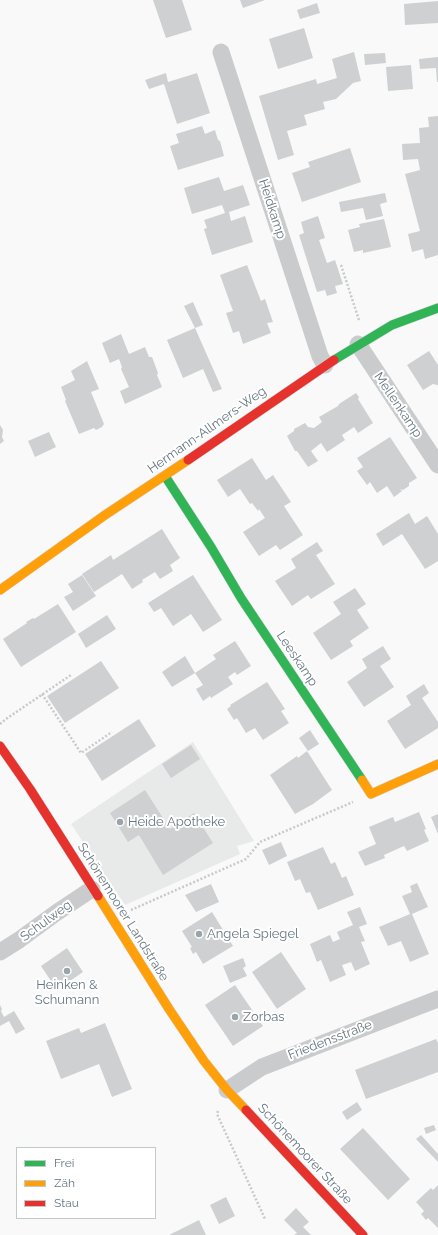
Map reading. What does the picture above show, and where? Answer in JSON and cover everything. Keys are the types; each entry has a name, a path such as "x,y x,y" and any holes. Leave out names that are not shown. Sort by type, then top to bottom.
{"street":[{"name":"Heidkamp","path":"221,52 320,356 326,365"},
{"name":"Hermann-Allmers-Weg","path":"0,590 104,515 165,476 326,365 392,325 438,308"},
{"name":"Mellenkamp","path":"363,342 438,466"},
{"name":"Leeskamp","path":"165,476 211,547 241,598 371,794"},
{"name":"Schönemoorer Landstraße","path":"0,746 30,789 169,1009 204,1061 227,1090"},
{"path":"371,794 438,764"},
{"name":"Schulweg","path":"0,952 92,889"},
{"name":"Friedensstraße","path":"227,1090 262,1067 438,999"},
{"name":"Schönemoorer Straße","path":"227,1090 363,1235"}],"path":[{"path":"341,265 361,326 363,342"},
{"path":"0,724 71,675"},
{"path":"42,694 81,753 112,732"},
{"path":"126,912 246,859 260,842 371,794"},
{"path":"227,1090 217,1114 264,1219"}],"shaded area":[{"path":"193,742 254,841 237,846 240,854 125,905 71,824"}],"building":[{"path":"153,0 182,0 192,30 166,38"},
{"path":"240,0 265,0 243,8"},
{"path":"438,1 438,23 405,25 404,4"},
{"path":"317,3 320,13 300,19 297,10"},
{"path":"304,28 313,58 278,69 269,39"},
{"path":"354,52 361,81 353,83 336,99 323,102 325,109 304,115 307,125 287,131 294,155 278,160 259,96 316,79 317,84 337,78 332,59"},
{"path":"385,53 386,63 365,65 364,54"},
{"path":"438,57 437,82 436,68 420,69 419,59"},
{"path":"411,65 413,89 388,91 386,67"},
{"path":"166,73 168,82 197,73 210,113 177,124 164,84 149,89 145,80"},
{"path":"438,116 438,255 425,259 423,249 412,252 408,234 420,231 405,174 420,170 418,159 403,160 402,144 420,143 419,128 429,127 428,117"},
{"path":"202,126 205,134 215,130 224,156 178,170 170,146 179,143 176,134"},
{"path":"350,148 361,182 302,202 292,173 310,167 308,162"},
{"path":"219,177 224,191 243,185 250,205 229,212 231,221 245,216 253,242 212,255 204,229 207,228 204,220 225,213 222,205 192,214 184,188"},
{"path":"385,193 387,202 380,204 383,216 366,220 363,208 341,212 339,202"},
{"path":"318,216 325,238 319,240 327,263 335,260 343,284 335,286 337,293 327,296 325,290 317,292 299,235 304,233 301,222"},
{"path":"384,219 391,247 363,253 363,250 354,252 348,230 360,227 359,224"},
{"path":"247,265 261,301 265,299 273,322 267,323 271,333 243,344 239,331 233,333 226,313 233,311 220,275"},
{"path":"193,302 203,325 195,328 184,306"},
{"path":"195,328 222,389 213,392 203,369 183,378 167,340"},
{"path":"121,334 129,354 145,347 149,357 152,357 162,387 125,404 120,391 129,387 121,369 122,367 119,359 110,363 102,343"},
{"path":"429,351 438,365 438,385 433,384 423,390 407,365"},
{"path":"87,361 99,389 91,392 104,424 96,430 94,428 79,434 65,401 66,400 61,387 75,380 71,371"},
{"path":"356,393 359,397 358,399 373,423 358,433 354,427 342,435 345,440 327,452 321,443 311,451 318,461 308,467 297,451 295,451 287,436 294,431 294,429 305,423 308,427 314,428 322,422 319,417"},
{"path":"0,425 3,430 2,437 4,441 0,444"},
{"path":"49,432 56,447 35,457 28,441"},
{"path":"390,437 417,478 409,483 409,486 403,490 400,489 402,491 394,497 387,486 377,493 370,482 367,485 357,471 363,467 357,458"},
{"path":"252,458 266,480 273,475 291,502 284,506 303,535 280,550 276,545 259,556 243,532 265,518 259,509 258,511 252,503 250,504 240,489 228,497 217,480"},
{"path":"409,513 415,524 427,516 438,534 438,561 425,569 402,534 383,546 376,534"},
{"path":"162,529 180,558 170,565 173,571 160,579 155,572 142,580 143,582 132,589 122,574 94,592 82,574 111,555 113,560"},
{"path":"317,542 323,551 316,555 335,584 311,599 308,595 292,606 275,581 296,568 291,559"},
{"path":"82,575 96,596 73,611 64,597 73,592 68,584"},
{"path":"193,575 222,620 203,632 191,614 173,626 161,608 154,612 148,603"},
{"path":"355,588 366,604 357,610 369,628 350,641 353,646 331,660 313,633 341,614 333,602"},
{"path":"58,604 76,632 21,667 3,639 27,623 26,622 33,618 34,619"},
{"path":"107,615 116,629 86,648 78,634"},
{"path":"235,641 251,666 237,675 235,672 228,677 233,684 211,698 210,696 203,701 196,689 203,685 195,673 216,659 213,655"},
{"path":"383,646 391,659 380,666 394,687 364,707 347,682 367,668 362,659"},
{"path":"185,656 195,673 172,687 162,672"},
{"path":"101,661 119,688 65,723 47,696"},
{"path":"267,682 285,709 281,711 289,723 263,740 255,728 246,733 237,718 234,720 227,709 231,706 230,705"},
{"path":"424,684 429,693 422,698 438,722 438,728 405,749 387,721 411,705 406,696"},
{"path":"139,719 156,746 102,781 85,754"},
{"path":"310,730 319,744 308,751 299,738"},
{"path":"191,745 200,759 171,778 162,764"},
{"path":"307,751 332,790 313,804 295,814 270,775 297,756 298,758"},
{"path":"145,790 170,829 194,813 213,843 163,875 139,835 128,842 110,813"},
{"path":"419,812 429,841 407,851 404,846 384,855 385,858 365,866 358,852 376,844 369,827 393,817 395,822"},
{"path":"438,814 438,834 431,817"},
{"path":"281,842 287,856 269,865 262,850"},
{"path":"323,847 331,864 335,862 342,878 346,876 354,895 318,910 310,892 306,893 300,879 295,881 287,862"},
{"path":"417,883 428,907 412,914 429,954 410,962 401,941 388,946 379,927 410,914 402,896 412,892 410,886"},
{"path":"211,884 219,902 196,912 185,895"},
{"path":"360,907 367,924 359,927 365,941 361,942 370,964 355,971 351,962 342,965 346,975 330,982 321,960 317,962 310,944 330,935 333,942 340,939 337,932 353,925 347,912"},
{"path":"212,912 233,946 203,964 196,952 193,954 190,948 192,947 182,931"},
{"path":"67,948 83,972 57,990 41,966"},
{"path":"281,952 306,989 277,1009 252,972"},
{"path":"243,958 246,966 243,968 247,976 230,983 223,966"},
{"path":"235,985 263,1026 233,1046 205,1005"},
{"path":"0,1005 4,1017 14,1011 25,1029 16,1034 9,1021 0,1026"},
{"path":"105,1023 132,1089 112,1097 99,1064 61,1079 46,1041 79,1028 81,1033"},
{"path":"436,1039 438,1043 438,1072 366,1099 355,1070"},
{"path":"357,1102 362,1110 347,1120 342,1112"},
{"path":"434,1125 436,1130 426,1134 424,1128"},
{"path":"363,1128 410,1179 388,1200 340,1149"},
{"path":"421,1135 438,1154 438,1162 416,1139"},
{"path":"438,1185 438,1228 428,1218 426,1220 421,1214 424,1211 416,1202 431,1188 433,1190"},
{"path":"226,1197 235,1216 219,1224 210,1205"},
{"path":"296,1208 309,1222 303,1227 311,1235 294,1235 297,1233 284,1220"},
{"path":"199,1220 206,1235 169,1235"}],"traffic: fast":[{"path":"334,360 392,325 438,308"},
{"path":"165,476 211,547 241,598 362,780"}],"traffic: slow":[{"path":"0,590 105,515 188,460"},
{"path":"362,780 371,794 438,764"},
{"path":"98,896 169,1009 204,1061 227,1090 246,1110"}],"traffic: jam":[{"path":"188,460 334,360"},
{"path":"0,746 30,789 98,896"},
{"path":"246,1110 363,1235"}],"place":[{"name":"Heide Apotheke","path":"120,822"},
{"name":"Angela Spiegel","path":"199,934"},
{"name":"Heinken & Schumann","path":"67,971"},
{"name":"Zorbas","path":"235,1017"}]}
